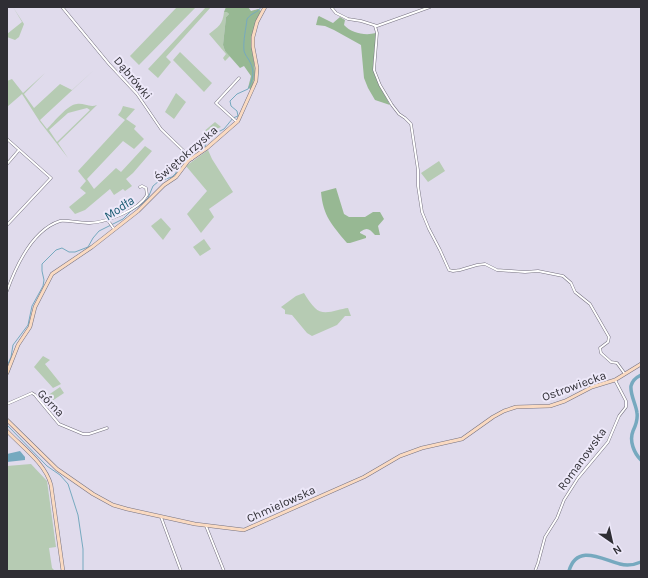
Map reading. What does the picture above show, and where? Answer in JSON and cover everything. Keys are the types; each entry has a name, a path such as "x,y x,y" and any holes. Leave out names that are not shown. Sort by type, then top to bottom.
{"street":[{"name":"Dąbrówki","path":"62,7 109,64 137,94 161,129 190,158"},
{"path":"239,78 216,103 234,120 242,114 256,81 257,68 253,47 253,36 257,22 265,7"},
{"path":"331,7 336,13 343,17 375,26 430,7"},
{"path":"375,26 377,40 374,70 380,85 392,105 399,114 411,124 416,154 418,186 422,212 449,270 460,270 482,264 490,265 500,270 538,271 566,278 572,283 577,294 590,304 609,337 608,342 600,348 601,353 608,360 617,363 626,374"},
{"name":"Świętokrzyska","path":"7,373 18,345 30,327 35,307 52,274 92,247 144,206 164,185 176,177 190,158 204,151 230,128 234,120"},
{"path":"7,139 51,178 7,225"},
{"path":"7,164 19,150"},
{"path":"7,291 27,250 47,228 61,221 91,223 126,212 147,195 147,190 142,186 140,187"},
{"path":"107,219 113,229"},
{"name":"Ostrowiecka","path":"400,456 422,448 462,439 493,417 508,409 516,407 550,406 565,401 592,386 615,380 641,364"},
{"name":"Romanowska","path":"535,571 545,537 557,518 564,500 578,478 608,442 619,416 626,407 626,401 615,380"},
{"name":"Górna","path":"7,404 32,393 59,424 64,427 71,428 83,434 89,434 106,428"},
{"name":"Chmielowska","path":"7,420 57,469 93,494 118,506 206,526 242,530 249,529 364,477 400,456"},
{"path":"7,431 41,466 48,476 63,571"},
{"path":"160,516 181,571"},
{"path":"206,526 224,571"}],"green space":[{"path":"13,7 24,24 19,37 15,40 7,37 7,34 22,22"},
{"path":"177,7 196,7 139,65 130,56"},
{"path":"206,7 211,7 166,57 171,62 158,78 148,69"},
{"path":"226,7 248,7 251,11 258,9 261,11 257,19 252,38 255,77 251,89 248,88 251,76 244,66 240,68 225,51 223,45 226,17 229,14 224,12"},
{"path":"227,11 229,14 226,17 223,45 225,51 230,56 225,61 223,58 226,54 209,34 220,25 224,12"},
{"path":"319,16 333,23 340,17 345,20 344,25 347,28 358,33 376,33 373,69 390,105 375,100 368,88 364,78 361,45 325,26 316,25"},
{"path":"180,52 212,83 204,92 173,60"},
{"path":"94,70 40,120 47,129 65,110 73,105 97,105 58,143 68,158 40,122 22,94 7,107 7,81 12,79 23,93 45,73 24,94 34,108 60,84 72,90","holes":["87,108 90,110 57,142 49,130 68,113"]},
{"path":"176,93 186,102 174,119 165,112"},
{"path":"123,106 135,109 126,119 136,126 134,129 144,139 134,149 123,141 87,179 94,189 116,168 121,172 145,146 152,151 126,179 132,186 125,191 123,189 114,195 110,189 85,210 75,214 69,207 86,193 80,188 86,181 78,171 125,120 118,115"},
{"path":"215,122 221,127 210,132 207,138 202,133"},
{"path":"208,150 233,192 209,209 214,217 201,233 187,214 207,191 186,166"},
{"path":"439,161 445,171 428,182 421,173"},
{"path":"336,188 344,214 349,217 365,217 373,212 380,212 384,219 378,226 380,235 375,235 369,230 364,229 360,233 366,236 366,238 347,243 329,220 322,200 321,192"},
{"path":"161,218 171,229 163,240 151,226"},
{"path":"204,239 211,249 200,256 193,247"},
{"path":"304,293 318,311 331,312 348,308 351,316 345,316 337,325 312,336 307,333 292,315 285,314 285,310 281,307 296,296"},
{"path":"43,356 50,360 45,364 61,384 53,388 34,367"},
{"path":"60,387 64,393 49,403 44,398"},
{"path":"31,464 47,481 56,547 49,548 52,568 55,571 7,571 7,466"}],"water":[{"path":"20,451 25,457 25,460 7,462 7,454"}],"waterway":[{"name":"Modła","path":"7,366 11,357 13,345 28,325 32,306 43,286 44,280 42,264 56,250 62,248 69,252 75,252 88,247 99,231 123,219 131,211 142,204 148,198 153,186 159,181 172,177 185,157 192,152 204,148 210,136 224,129 233,118 238,116 237,111 231,106 230,101 237,94 248,89 253,76 252,65 244,51 247,19 261,7"},
{"path":"641,375 632,382 631,386 637,416 632,435 632,443 636,454 641,460"},
{"name":"Modła","path":"7,425 47,466 60,475 68,484 78,515 83,549 83,571"},
{"path":"569,571 573,562 584,555 599,557 625,565 641,562"}]}
